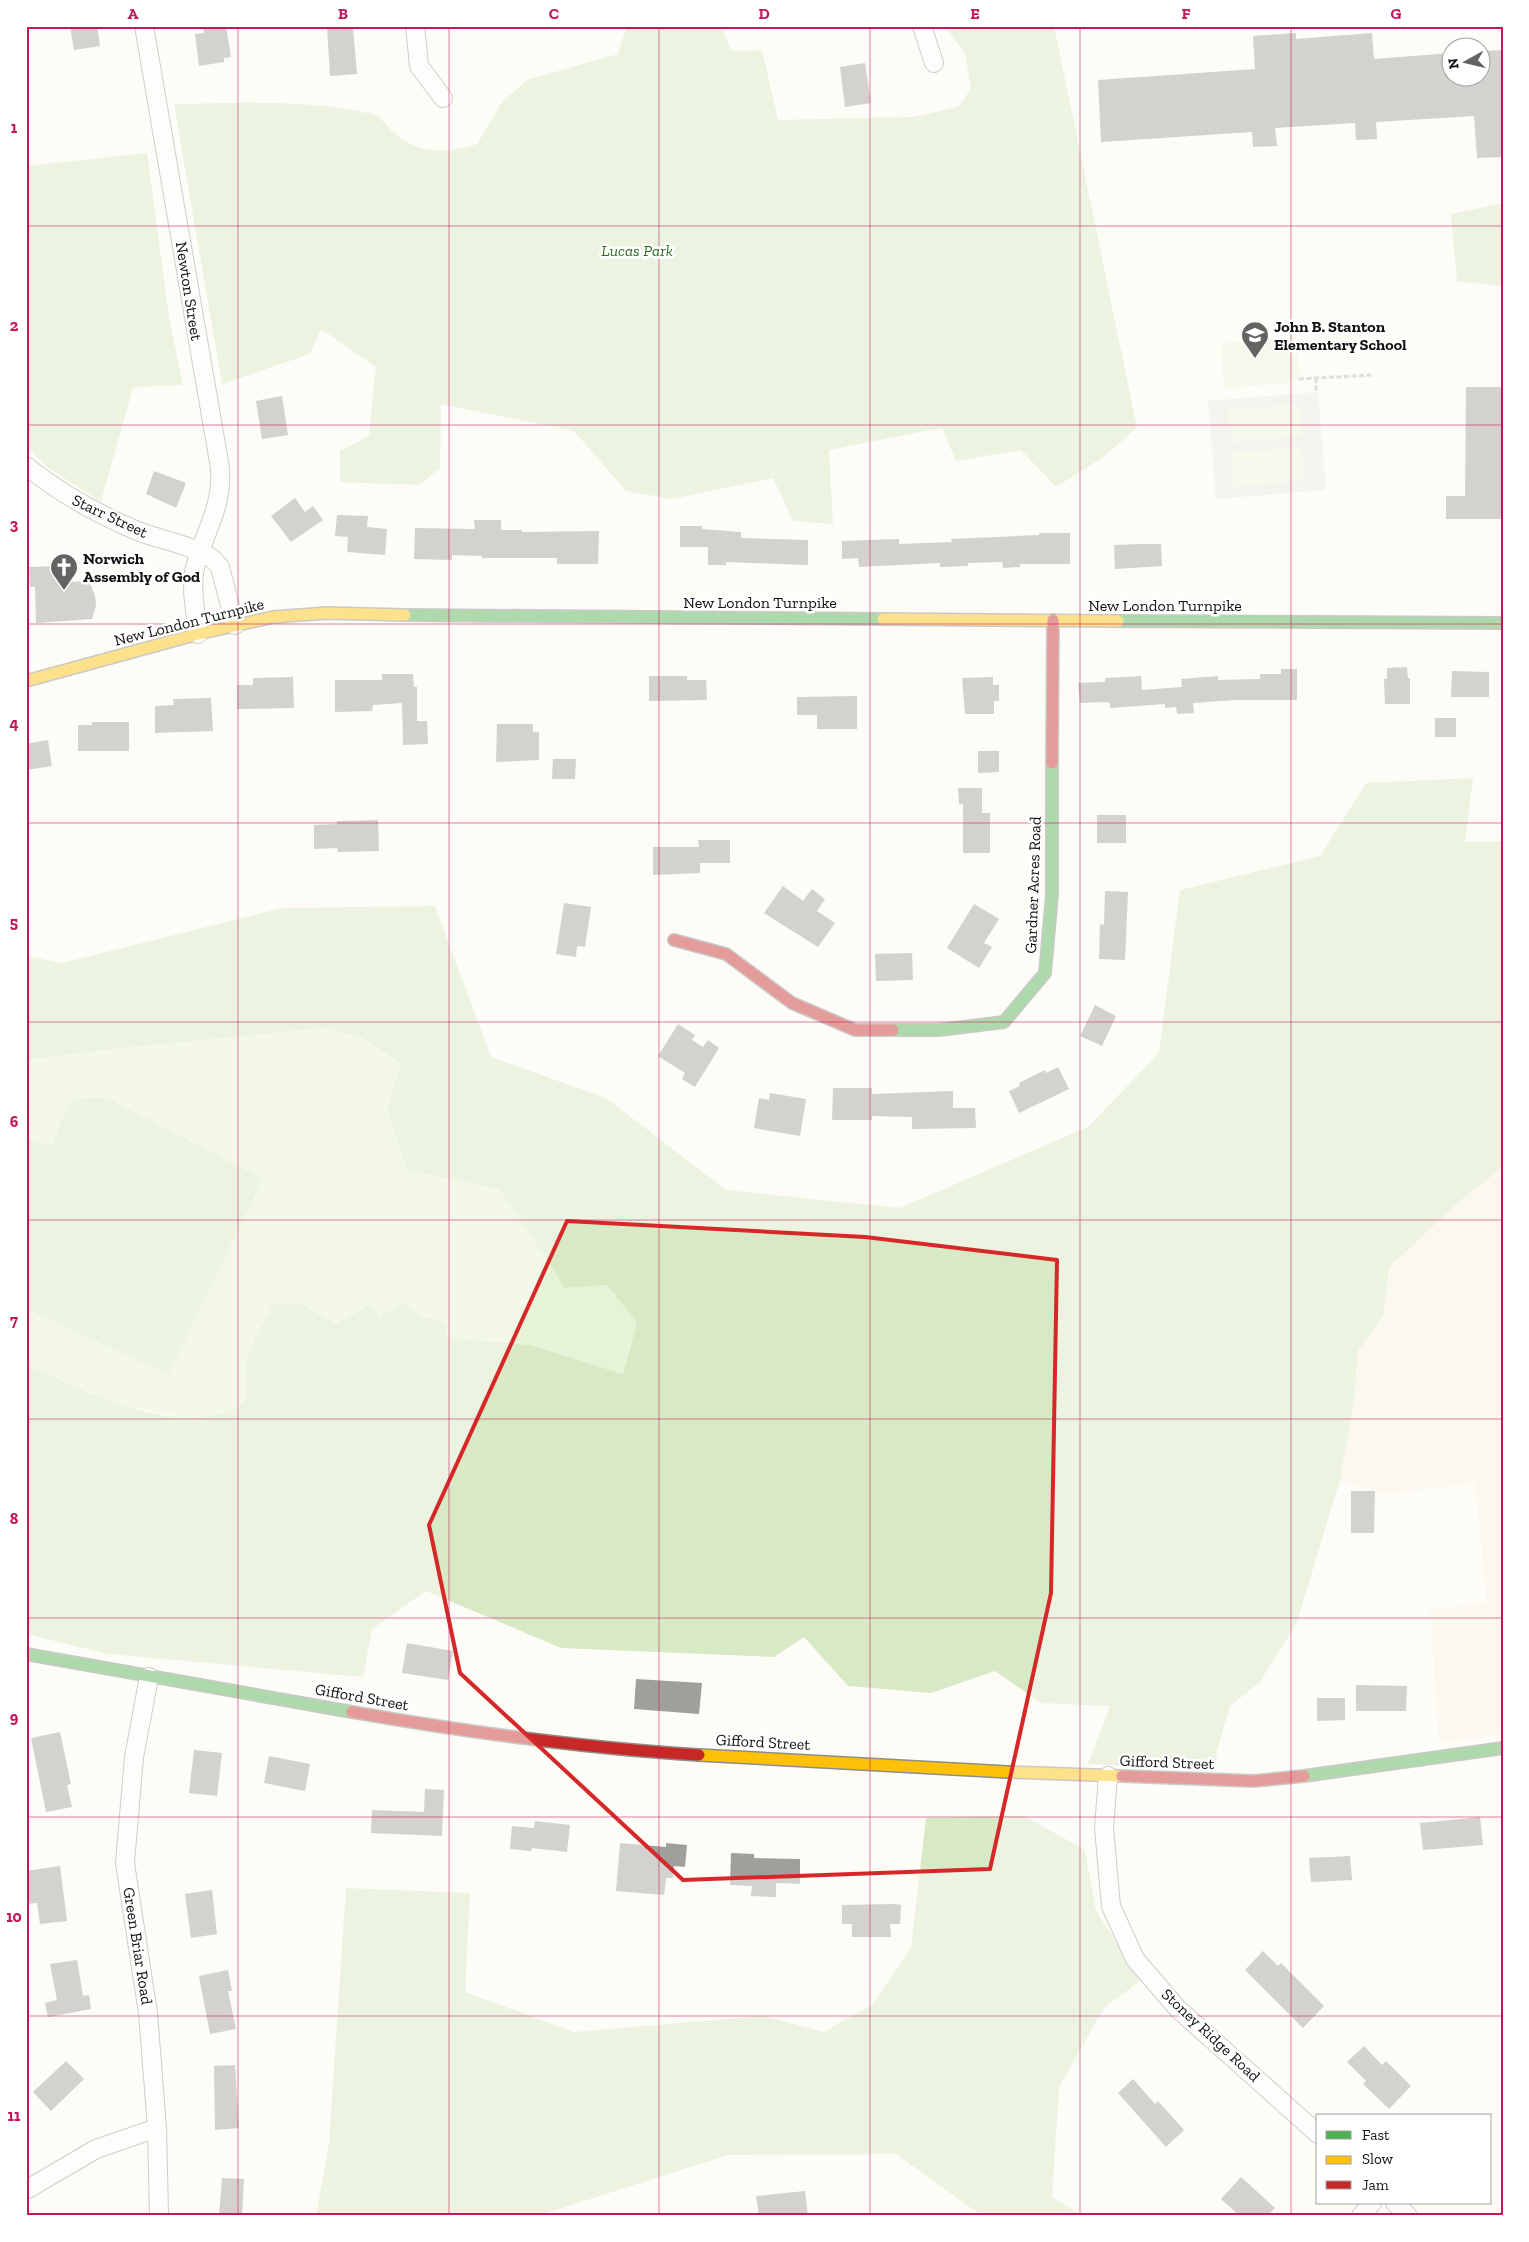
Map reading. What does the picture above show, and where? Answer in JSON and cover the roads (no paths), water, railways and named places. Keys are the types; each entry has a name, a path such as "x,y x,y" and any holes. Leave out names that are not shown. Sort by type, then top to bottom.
{"street":[{"name":"Newton Street","path":"144,26 220,468 219,500 200,553"},
{"path":"415,26 419,66 443,98"},
{"path":"922,26 934,63"},
{"name":"Starr Street","path":"26,466 64,494 91,510 139,531 213,559 220,567 235,625"},
{"path":"198,634 193,584 200,553"},
{"name":"New London Turnpike","path":"26,681 235,625 273,617 327,613 468,617 1503,623"},
{"name":"Gardner Acres Road","path":"674,940 726,954 792,1004 854,1030 939,1030 1004,1022 1045,973 1052,894 1053,620"},
{"name":"Gifford Street","path":"26,1654 450,1729 650,1752 1108,1776 1254,1781 1343,1772 1503,1748"},
{"name":"Green Briar Road","path":"149,1677 134,1758 125,1863 148,2013 157,2128 159,2216"},
{"name":"Stoney Ridge Road","path":"1108,1776 1104,1828 1111,1906 1135,1959 1178,2009 1316,2132"},
{"path":"26,2190 96,2149 157,2128"},
{"path":"1361,2216 1371,2204"},
{"path":"1396,2204 1408,2216"}],"place":[{"name":"John B. Stanton Elementary School","path":"1255,359"},
{"name":"Norwich Assembly of God","path":"64,591"}],"park label":[{"name":"Lucas Park","path":"637,250"}]}
